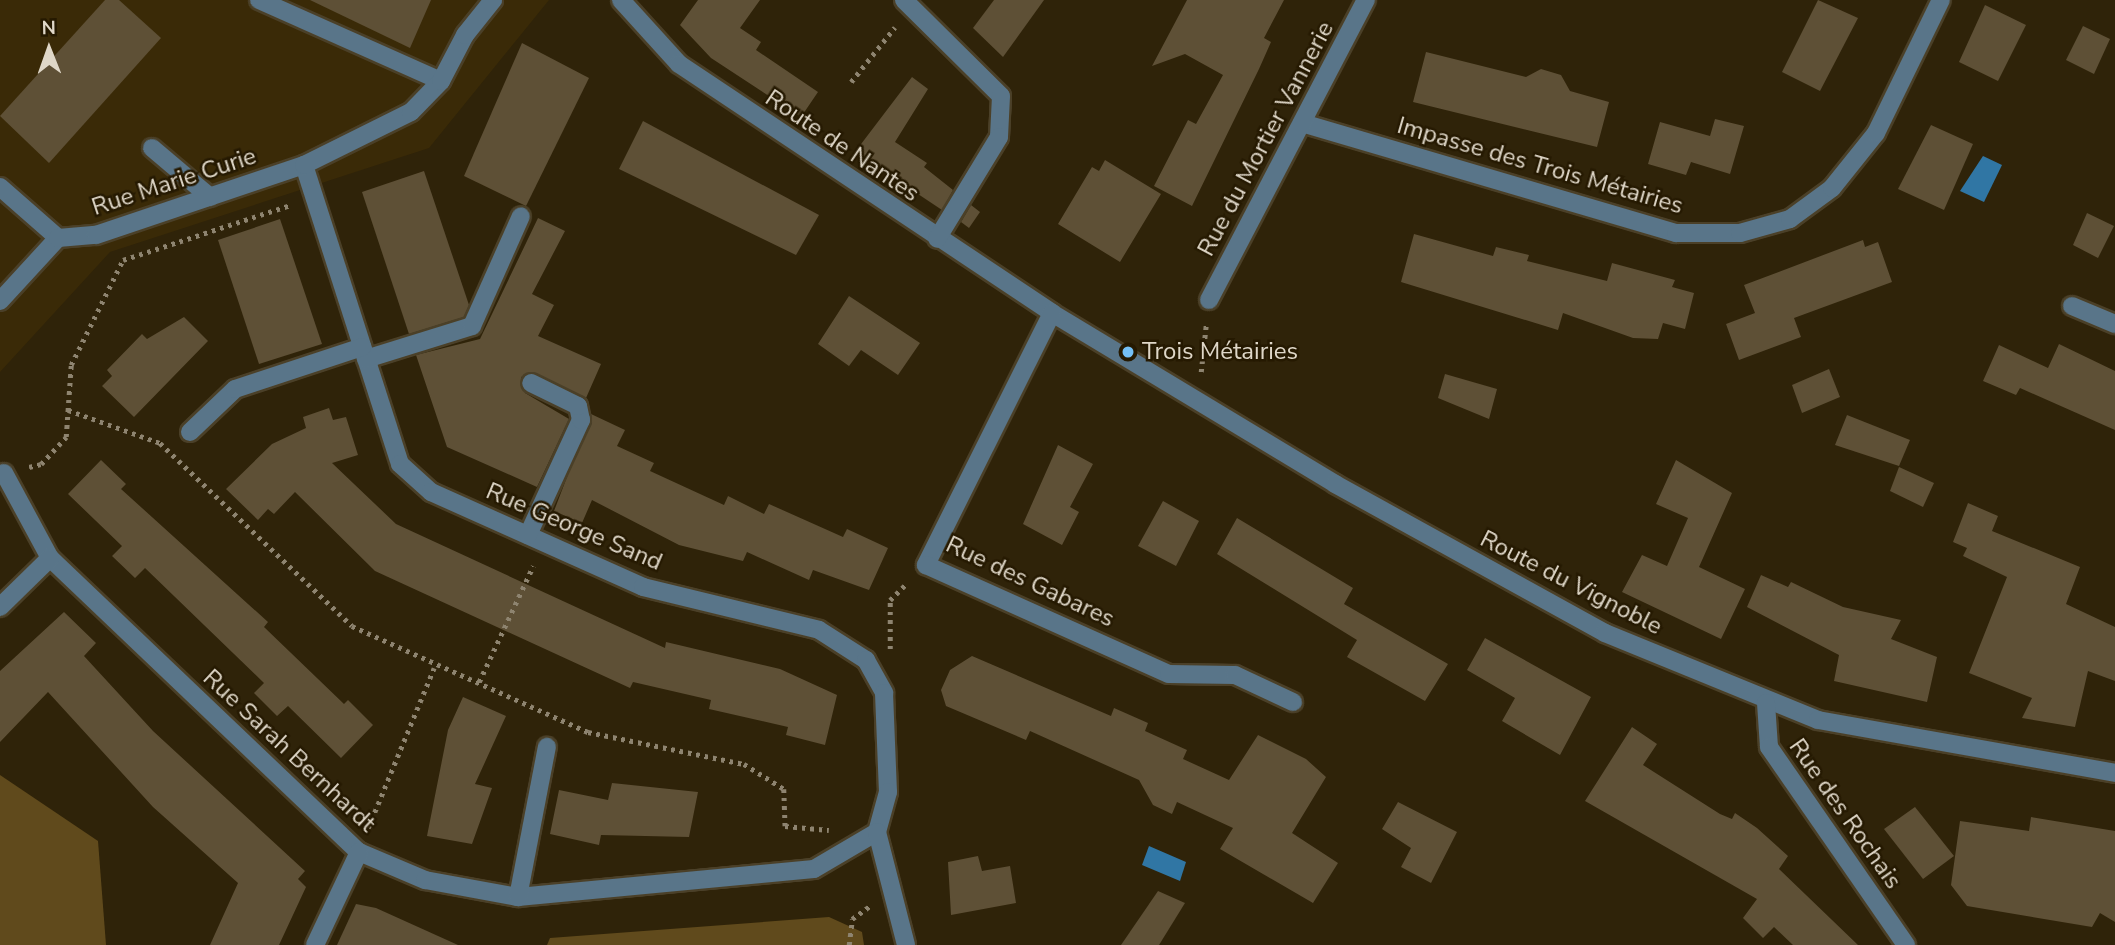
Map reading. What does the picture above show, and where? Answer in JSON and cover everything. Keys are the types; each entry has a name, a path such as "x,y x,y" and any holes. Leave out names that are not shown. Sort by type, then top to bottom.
{"street":[{"path":"260,0 441,81"},
{"name":"Rue Marie Curie","path":"58,238 96,235 304,164 411,112 441,81 464,35 493,0"},
{"name":"Route de Nantes","path":"621,0 679,64 937,239 1052,313"},
{"name":"Rue du Mortier Vannerie","path":"1209,300 1366,0"},
{"name":"Impasse des Trois Métairies","path":"1302,123 1676,233 1740,233 1790,219 1832,188 1876,133 1941,0"},
{"path":"908,3 1001,96 999,137 937,239"},
{"path":"152,148 210,197"},
{"name":"Rue George Sand","path":"304,164 400,464 431,492 643,587 819,630 870,668 884,693 888,792 877,832"},
{"path":"0,187 58,238 1,299"},
{"path":"190,432 235,389 472,326 521,216"},
{"path":"2072,306 2115,324"},
{"name":"Route du Vignoble","path":"1052,313 1198,404 1605,633 1766,703 1854,727 2115,774"},
{"name":"Rue des Gabares","path":"1052,313 926,565 1169,674 1235,675 1293,702"},
{"path":"531,383 578,406 581,421 536,539"},
{"name":"Rue Sarah Bernhardt","path":"4,473 50,558 359,852 425,880 518,897 814,869 877,832"},
{"path":"0,607 50,558"},
{"name":"Rue des Rochais","path":"1766,703 1769,747 1906,945"},
{"path":"518,897 547,747"},
{"path":"877,832 906,945"},
{"path":"315,945 359,852"}],"path":[{"path":"851,82 908,3"},
{"path":"4,473 41,464 66,437 71,365 123,260 314,197"},
{"path":"1198,404 1209,300"},
{"path":"68,410 160,443 352,626 434,668 479,682 588,732 744,764 784,789 785,826 827,825 842,853"},
{"path":"479,682 536,539"},
{"path":"870,668 888,658 895,631 890,600 926,565"},
{"path":"359,852 434,668"},
{"path":"849,945 852,919 892,891"}],"shaded area":[{"path":"0,0 549,0 429,148 110,252 0,372"},
{"path":"0,775 98,841 106,945 0,945"},
{"path":"829,917 862,932 864,945 547,945 550,938"}],"water":[{"path":"1983,156 2002,165 1984,202 1960,191"},
{"path":"1149,846 1186,862 1180,881 1142,865"}],"building":[{"path":"105,0 119,0 161,38 49,163 0,116"},
{"path":"310,0 431,0 410,48"},
{"path":"698,0 760,0 740,28 761,42 756,50 818,92 801,117 711,58 680,25"},
{"path":"994,0 1044,0 1003,57 973,28"},
{"path":"1187,0 1284,0 1264,38 1271,42 1259,69 1192,206 1154,186 1188,120 1196,124 1223,75 1185,54 1152,66"},
{"path":"1818,0 1858,18 1820,91 1782,72"},
{"path":"1985,5 2026,25 1998,81 1959,62"},
{"path":"2083,26 2110,39 2094,74 2066,60"},
{"path":"522,43 589,78 526,206 464,176"},
{"path":"1426,52 1526,77 1541,69 1561,75 1570,91 1609,102 1597,147 1413,102"},
{"path":"912,77 928,89 895,142 927,163 924,167 953,190 942,210 855,152"},
{"path":"1715,119 1744,126 1730,174 1691,162 1686,175 1648,164 1660,122 1710,136"},
{"path":"643,121 819,215 796,255 619,169"},
{"path":"1931,125 1973,144 1944,210 1898,189"},
{"path":"1105,160 1161,194 1120,262 1058,224 1092,167 1099,171"},
{"path":"424,171 469,305 464,317 409,334 362,192"},
{"path":"971,205 980,212 969,228 961,222"},
{"path":"2087,213 2114,226 2098,258 2073,245"},
{"path":"538,218 565,231 532,294 554,305 538,336 601,364 586,398 535,373 521,377 525,393 569,419 537,487 447,447 416,355 480,339"},
{"path":"280,219 322,344 259,364 218,240"},
{"path":"1414,234 1493,256 1496,247 1529,255 1527,261 1607,281 1612,263 1675,280 1672,287 1694,293 1685,329 1663,323 1658,339 1633,338 1563,313 1558,330 1401,282"},
{"path":"1863,240 1865,247 1878,242 1892,282 1794,318 1801,337 1739,360 1726,324 1755,313 1744,285"},
{"path":"849,296 920,343 898,375 861,350 849,366 818,344"},
{"path":"184,317 208,341 134,417 102,386 112,376 107,370 142,334 147,339"},
{"path":"2059,344 2115,371 2115,430 2020,388 2016,395 1983,381 1999,345 2048,368"},
{"path":"1829,369 1840,397 1802,413 1792,385"},
{"path":"1445,374 1497,389 1489,419 1438,398"},
{"path":"329,408 333,420 346,417 358,455 332,463 396,524 665,648 666,642 780,669 837,695 825,745 786,735 788,727 709,709 711,700 633,682 630,688 375,571 295,492 274,514 268,509 258,520 226,489 272,444 306,428 303,417"},
{"path":"591,414 625,430 617,446 654,463 650,471 724,505 728,496 764,514 769,504 843,537 847,529 888,548 869,590 813,570 809,580 747,552 743,561 679,545 592,500 582,523 554,511"},
{"path":"1847,415 1910,440 1899,466 1835,445"},
{"path":"1058,445 1093,464 1070,507 1079,512 1062,545 1023,524"},
{"path":"101,460 126,484 121,489 268,622 264,627 344,704 348,700 373,725 341,758 288,706 277,716 254,693 264,683 145,568 135,578 112,556 122,546 68,494"},
{"path":"1676,460 1732,493 1699,567 1745,589 1721,639 1622,592 1642,555 1667,566 1688,518 1656,504"},
{"path":"1899,467 1934,483 1923,507 1890,491"},
{"path":"1163,501 1199,521 1176,566 1138,546"},
{"path":"1968,503 1998,516 1992,531 2080,567 2066,604 2115,627 2115,681 2088,671 2075,727 2022,718 2032,698 1969,673 2007,577 1963,556 1967,548 1953,542"},
{"path":"1237,518 1353,588 1344,604 1448,664 1425,701 1347,657 1357,640 1217,554"},
{"path":"1761,575 1788,587 1791,582 1843,607 1901,620 1891,639 1937,657 1927,702 1834,681 1839,655 1747,607"},
{"path":"64,612 96,643 84,656 153,731 305,871 298,879 306,887 279,945 210,945 238,883 153,807 48,692 0,742 0,671"},
{"path":"1485,638 1591,697 1560,755 1502,721 1515,698 1467,670"},
{"path":"972,656 1111,716 1114,708 1148,723 1145,731 1187,750 1183,759 1229,780 1258,735 1306,759 1326,777 1292,833 1338,863 1313,903 1220,849 1233,828 1177,802 1172,814 1153,805 1139,780 1030,731 1026,740 946,706 941,690 950,670"},
{"path":"463,697 506,716 475,784 492,788 472,844 427,836 448,730"},
{"path":"1632,727 1657,744 1643,765 1720,814 1732,819 1735,813 1757,828 1788,856 1779,869 1858,945 1793,945 1774,927 1763,938 1743,918 1757,899 1585,801"},
{"path":"612,783 698,792 689,837 601,835 599,845 550,834 559,790 608,800"},
{"path":"1398,802 1457,832 1431,883 1401,867 1411,848 1382,829"},
{"path":"1915,807 1954,856 1923,879 1884,829"},
{"path":"2031,817 2115,831 2115,922 2100,913 2092,927 1967,906 1951,885 1960,821 2029,831"},
{"path":"978,856 982,871 1010,866 1016,903 951,915 948,862"},
{"path":"1158,891 1185,903 1159,945 1121,945"},
{"path":"356,904 376,908 458,945 337,945"}],"place":[{"name":"Trois Métairies","path":"1128,352"}]}
